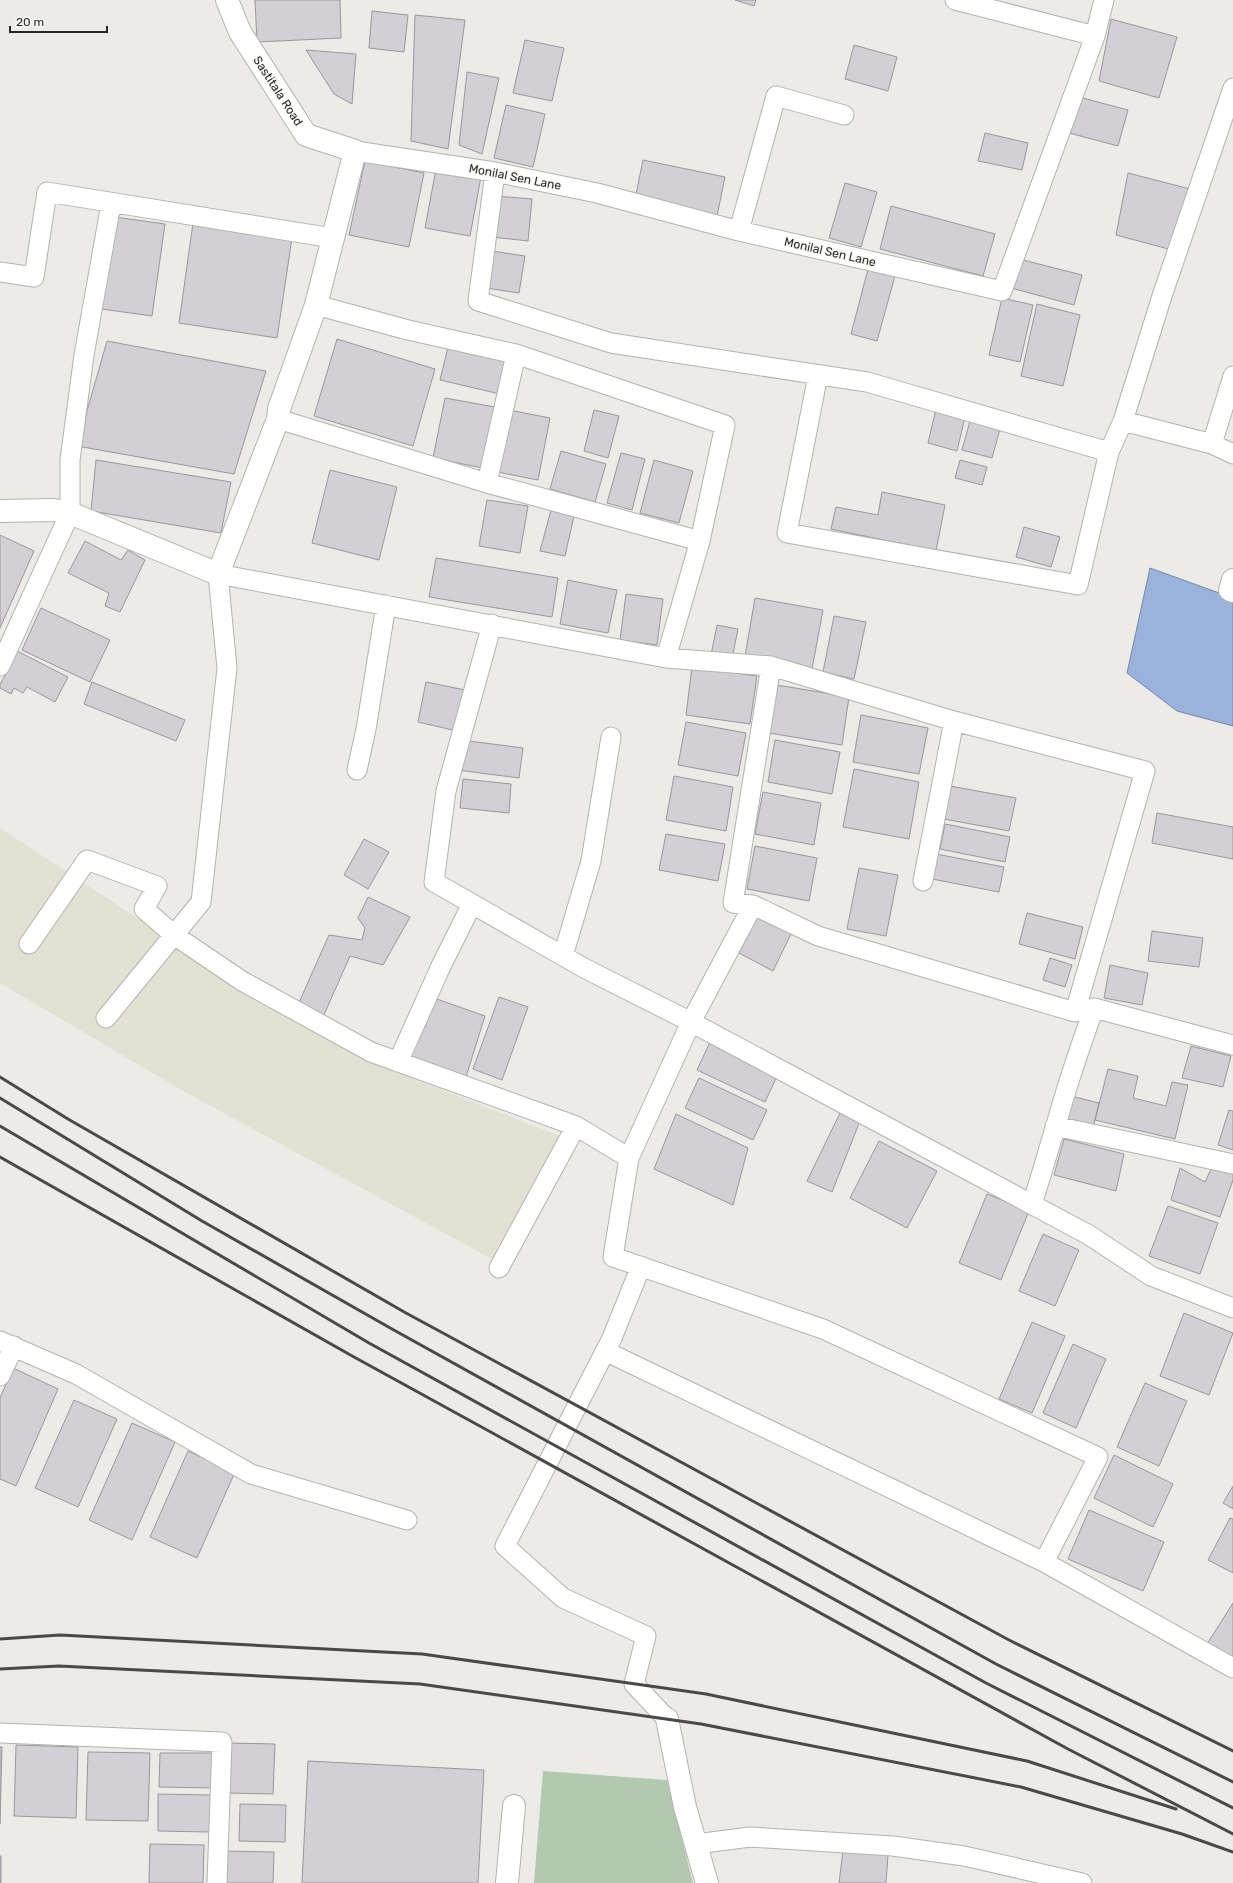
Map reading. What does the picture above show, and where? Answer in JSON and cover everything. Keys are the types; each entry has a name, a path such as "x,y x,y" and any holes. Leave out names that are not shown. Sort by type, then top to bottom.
{"street":[{"name":"Sastitala Road","path":"227,0 240,32 306,135 355,151"},
{"path":"0,511 54,510 70,513 218,574 278,419 279,409 316,305 355,151"},
{"path":"1233,580 1230,590 1233,591"},
{"path":"667,1719 685,1807 707,1883"},
{"path":"507,1883 514,1806"}],"lane":[{"path":"954,0 1095,36"},
{"name":"Monilal Sen Lane","path":"355,151 494,172 597,193 739,231 1002,291 1095,36 1104,0"},
{"path":"818,375 787,533 1078,585 1109,452 1123,422 1162,296 1233,88"},
{"path":"739,231 776,96 844,115"},
{"path":"494,172 478,301 611,343 867,382 1109,452"},
{"path":"0,272 34,277 47,192 111,204 333,238"},
{"path":"0,666 70,513 70,460 84,355 111,204"},
{"path":"316,305 408,330 516,354 725,425 700,541 666,658"},
{"path":"486,483 516,354"},
{"path":"1212,444 1233,376"},
{"path":"278,419 486,483 700,541"},
{"path":"1123,422 1212,444 1233,454"},
{"path":"106,1018 201,902 226,668 218,574 492,624 666,658 771,666 954,721 1145,771 1076,1012"},
{"path":"357,770 366,729 386,605"},
{"path":"492,624 446,791 434,882 563,956 691,1022 1089,1235 1151,1276 1233,1308"},
{"path":"771,666 733,903 753,905 818,936 1076,1012 1094,1008 1233,1045"},
{"path":"923,881 954,721"},
{"path":"563,956 591,861 611,737"},
{"path":"29,944 87,860 157,886 144,909 174,935 242,981 371,1052 576,1126 629,1158"},
{"path":"398,1062 441,966 472,904"},
{"path":"753,905 691,1022 629,1158 613,1257 823,1329 1098,1457 1044,1562"},
{"path":"1032,1204 1042,1175 1080,1044 1094,1008"},
{"path":"499,1268 576,1126"},
{"path":"1055,1126 1233,1164"},
{"path":"641,1266 612,1338 505,1546 563,1598 646,1636 634,1684 667,1719"},
{"path":"0,1376 7,1343 76,1374 251,1474 407,1520"},
{"path":"605,1351 1044,1562 1233,1668"},
{"path":"0,1733 222,1742 218,1883"},
{"path":"696,1844 750,1837 893,1846 964,1856 1078,1882"}],"shaded area":[{"path":"0,828 192,954 371,1062 560,1136 492,1259 185,1092 0,983"}],"green space":[{"path":"543,1771 667,1780 693,1883 534,1883"}],"water":[{"path":"1150,568 1233,598 1233,726 1177,711 1127,673"}],"building":[{"path":"255,0 340,0 341,38 257,42"},
{"path":"735,0 756,0 754,6"},
{"path":"372,11 408,15 404,52 369,48"},
{"path":"415,15 465,20 448,149 411,141"},
{"path":"1111,19 1177,37 1159,98 1099,81"},
{"path":"525,40 564,48 552,101 513,93"},
{"path":"854,45 897,57 888,91 845,79"},
{"path":"306,50 356,54 352,104 334,94"},
{"path":"467,72 499,78 482,154 459,145"},
{"path":"1079,97 1128,110 1118,146 1069,133"},
{"path":"506,105 545,114 533,167 494,158"},
{"path":"985,133 1028,143 1022,170 978,161"},
{"path":"643,160 725,177 717,216 635,199"},
{"path":"365,161 424,173 409,247 349,235"},
{"path":"436,169 481,177 470,236 425,228"},
{"path":"1128,173 1194,190 1176,251 1116,235"},
{"path":"845,183 877,192 861,247 829,238"},
{"path":"496,196 532,199 528,241 492,237"},
{"path":"891,206 995,234 983,276 880,249"},
{"path":"115,217 165,224 152,316 102,309"},
{"path":"193,223 292,238 277,338 179,323"},
{"path":"492,251 525,256 519,293 486,288"},
{"path":"1019,259 1082,275 1074,305 1011,288"},
{"path":"868,269 895,276 877,341 851,334"},
{"path":"1002,298 1033,305 1020,362 989,355"},
{"path":"1037,304 1080,315 1063,386 1021,376"},
{"path":"337,339 435,369 413,446 314,416"},
{"path":"107,341 266,371 234,474 77,446"},
{"path":"448,347 508,361 500,394 440,380"},
{"path":"445,398 495,407 483,468 433,458"},
{"path":"936,409 965,417 957,451 928,443"},
{"path":"509,410 550,418 538,480 497,472"},
{"path":"594,410 619,416 608,458 584,451"},
{"path":"970,421 1000,429 992,458 962,450"},
{"path":"561,451 606,464 595,502 550,489"},
{"path":"621,453 645,459 632,510 607,503"},
{"path":"96,460 231,482 221,533 91,511"},
{"path":"654,460 693,471 679,523 640,513"},
{"path":"960,460 987,467 982,485 955,478"},
{"path":"330,470 397,487 379,560 312,543"},
{"path":"882,492 945,505 936,551 831,529 836,507 878,515"},
{"path":"487,500 528,506 520,553 479,546"},
{"path":"551,510 574,516 565,556 540,551"},
{"path":"1024,527 1060,537 1051,567 1016,557"},
{"path":"0,535 34,551 0,628"},
{"path":"85,541 121,560 128,550 145,560 120,612 105,606 109,593 68,573"},
{"path":"436,558 558,578 552,617 429,597"},
{"path":"568,580 617,590 608,633 560,624"},
{"path":"626,594 663,599 657,645 620,640"},
{"path":"755,598 823,610 812,669 745,656"},
{"path":"41,608 110,640 90,682 22,650"},
{"path":"834,616 866,622 854,679 823,672"},
{"path":"717,625 738,629 732,659 711,655"},
{"path":"17,651 68,677 55,702 27,687 23,693 14,688 11,694 0,688 0,685"},
{"path":"692,667 757,676 750,724 686,715"},
{"path":"92,682 185,720 176,741 84,704"},
{"path":"426,682 465,690 457,731 418,722"},
{"path":"777,685 849,697 842,745 769,733"},
{"path":"861,715 928,728 919,774 853,762"},
{"path":"686,722 746,733 738,776 678,765"},
{"path":"461,740 523,748 519,778 457,770"},
{"path":"775,740 840,752 832,794 768,782"},
{"path":"854,769 919,782 909,839 843,827"},
{"path":"674,776 733,787 726,831 666,820"},
{"path":"463,779 511,784 509,813 460,808"},
{"path":"950,786 1016,798 1009,831 944,819"},
{"path":"763,792 821,803 814,845 755,834"},
{"path":"1157,813 1233,827 1233,859 1152,843"},
{"path":"945,824 1010,837 1005,862 940,849"},
{"path":"666,834 725,844 718,881 659,870"},
{"path":"364,839 389,852 368,889 344,875"},
{"path":"755,846 817,858 809,901 747,889"},
{"path":"936,854 1004,867 999,892 932,879"},
{"path":"859,868 898,875 886,936 847,929"},
{"path":"368,897 410,917 383,965 350,956 323,1017 297,1007 329,935 362,940 365,928 358,918"},
{"path":"1027,913 1083,927 1075,959 1019,944"},
{"path":"759,914 792,932 773,971 739,953"},
{"path":"1152,931 1203,938 1199,967 1148,961"},
{"path":"1050,958 1072,965 1065,987 1043,980"},
{"path":"1110,965 1148,973 1142,1005 1104,998"},
{"path":"499,997 528,1007 502,1080 473,1069"},
{"path":"434,998 485,1016 465,1080 408,1058"},
{"path":"711,1040 779,1072 765,1102 697,1070"},
{"path":"1191,1046 1231,1056 1223,1087 1182,1078"},
{"path":"1108,1069 1138,1076 1133,1098 1166,1106 1172,1082 1188,1085 1175,1139 1095,1120"},
{"path":"699,1078 767,1110 753,1140 685,1108"},
{"path":"1071,1096 1099,1103 1093,1128 1065,1122"},
{"path":"1229,1110 1233,1111 1233,1150 1218,1145"},
{"path":"841,1111 860,1121 832,1192 807,1181"},
{"path":"676,1114 748,1148 733,1205 654,1169"},
{"path":"1064,1139 1124,1154 1116,1191 1054,1175"},
{"path":"879,1141 937,1171 907,1228 850,1198"},
{"path":"1213,1165 1233,1172 1233,1180 1220,1217 1171,1200 1180,1168 1205,1182"},
{"path":"987,1194 1029,1211 1001,1280 959,1263"},
{"path":"1168,1206 1218,1223 1200,1274 1149,1256"},
{"path":"1043,1234 1079,1250 1055,1306 1019,1291"},
{"path":"1184,1313 1233,1333 1209,1395 1160,1376"},
{"path":"1032,1322 1065,1336 1032,1413 999,1399"},
{"path":"1073,1344 1106,1359 1076,1428 1043,1413"},
{"path":"13,1368 58,1389 16,1486 0,1479 0,1398"},
{"path":"1145,1383 1187,1401 1159,1466 1117,1447"},
{"path":"74,1400 117,1419 78,1507 35,1488"},
{"path":"132,1423 175,1442 132,1540 89,1520"},
{"path":"188,1451 235,1472 197,1558 150,1537"},
{"path":"1114,1455 1173,1484 1153,1527 1094,1498"},
{"path":"1233,1486 1233,1509 1223,1503"},
{"path":"1089,1510 1164,1542 1143,1591 1068,1559"},
{"path":"1230,1518 1233,1519 1233,1573 1208,1560"},
{"path":"1233,1603 1233,1659 1207,1644"},
{"path":"228,1743 275,1744 273,1794 227,1793"},
{"path":"16,1745 78,1747 76,1818 14,1816"},
{"path":"0,1747 2,1747 0,1824"},
{"path":"88,1752 150,1753 148,1821 86,1820"},
{"path":"160,1753 218,1753 217,1788 159,1787"},
{"path":"308,1761 484,1770 478,1883 302,1883"},
{"path":"158,1794 211,1795 210,1832 158,1831"},
{"path":"240,1804 286,1805 285,1842 239,1841"},
{"path":"844,1843 888,1855 886,1883 839,1883"},
{"path":"150,1844 204,1845 203,1883 149,1883"},
{"path":"225,1851 274,1852 273,1883 224,1883"},
{"path":"1,1856 1,1883 0,1883"}],"railway":[{"path":"0,1077 68,1119 406,1313 1009,1640 1233,1751"},
{"path":"0,1098 202,1221 392,1329 996,1664 1233,1782"},
{"path":"0,1126 369,1343 986,1683 1233,1808"},
{"path":"0,1157 354,1357 1068,1749 1233,1834"},
{"path":"0,1639 60,1635 422,1654 706,1694 1027,1761 1176,1809"},
{"path":"0,1669 59,1666 420,1684 701,1724 1021,1787 1182,1834 1233,1852"}]}
